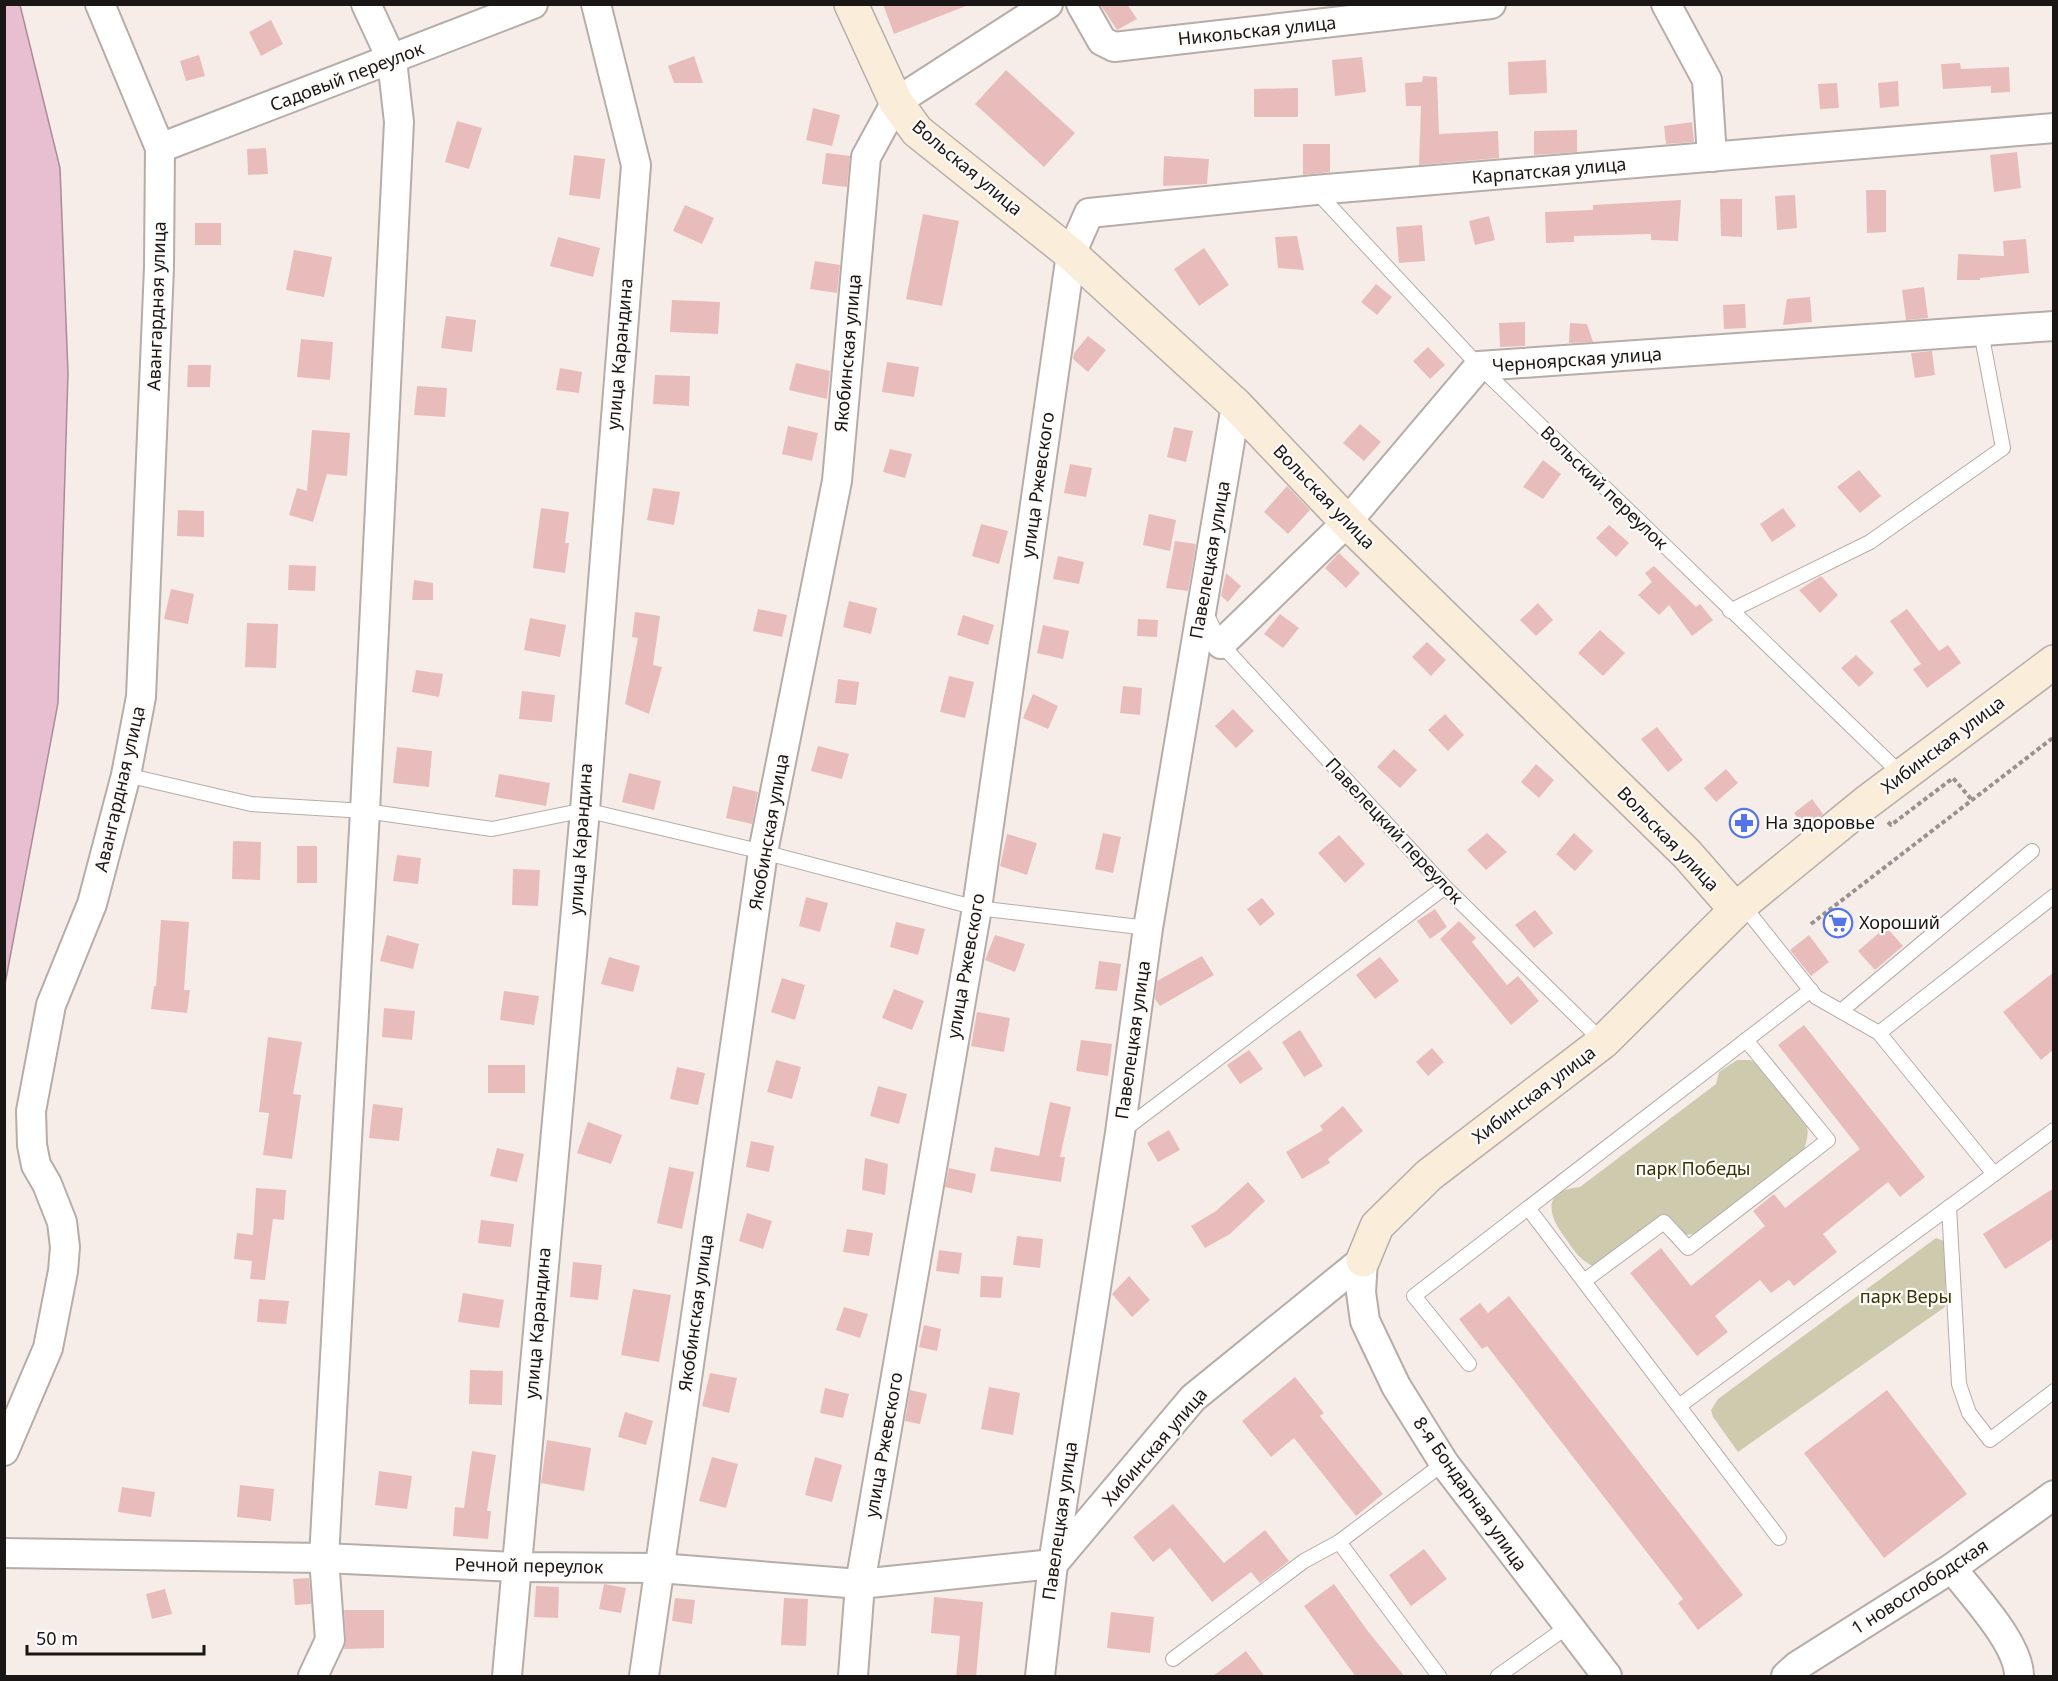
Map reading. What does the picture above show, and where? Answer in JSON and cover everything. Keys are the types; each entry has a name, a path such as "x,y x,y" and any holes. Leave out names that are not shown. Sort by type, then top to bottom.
{"street":[{"name":"Авангардная улица","path":"4,1451 48,1348 63,1271 65,1247 62,1222 47,1184 36,1166 32,1145 31,1111 51,1005 92,904 126,775 141,697 159,267 160,148 100,4"},
{"path":"313,1677 330,1640 324,1558 365,811 399,122 392,60 366,4"},
{"name":"Садовый переулок","path":"160,148 533,4"},
{"name":"улица Карандина","path":"507,1677 585,810 636,165 596,4"},
{"path":"851,4 897,102 1048,4"},
{"name":"Никольская улица","path":"1081,4 1102,41 1114,47 1491,4"},
{"path":"1666,4 1707,80 1712,157"},
{"name":"Вольская улица","path":"897,102 917,130 1071,254 1236,405 1347,522 1739,907"},
{"name":"Якобинская улица","path":"644,1677 763,852 837,481 866,157 897,102"},
{"name":"Карпатская улица","path":"1071,254 1089,213 1315,190 2054,128"},
{"name":"улица Ржевского","path":"853,1677 860,1584 977,908 1071,254"},
{"name":"Черноярская улица","path":"1221,644 1347,522 1479,366 2054,326"},
{"name":"Павелецкая улица","path":"1040,1677 1053,1564 1120,1133 1148,928 1236,405"},
{"name":"Хибинская улица","path":"1053,1564 1193,1398 1363,1260 1377,1226 1429,1175 1603,1042 1739,907 1867,802 2054,662"},
{"name":"8-я Бондарная улица","path":"1363,1260 1361,1292 1365,1320 1396,1386 1444,1463 1607,1677"},
{"name":"1 новослободская","path":"1786,1677 1797,1666 1952,1568 2054,1495"},
{"name":"Речной переулок","path":"4,1553 324,1558 516,1568 659,1568 860,1584 1053,1564"},
{"path":"1952,1568 2009,1644 2019,1666 2019,1677"}],"lane":[{"name":"Вольский переулок","path":"1315,190 1479,366 1903,776"},
{"path":"1731,611 1870,542 2003,448 1981,332"},
{"name":"Павелецкий переулок","path":"1202,606 1221,644 1445,887 1603,1042"},
{"path":"126,775 251,804 365,811 492,830 585,810 763,852 977,908 1148,928"},
{"path":"1841,1011 2032,851"},
{"path":"1120,1133 1445,887"},
{"path":"1879,1033 2054,896"},
{"path":"1739,907 1816,997 1879,1033 1994,1174"},
{"path":"1469,1364 1414,1296 1810,990"},
{"path":"1584,1281 1664,1222 1688,1248 1828,1140 1746,1040"},
{"path":"1679,1406 2054,1130"},
{"path":"1949,1207 1959,1384 1969,1413 1990,1440 2054,1391"},
{"path":"1528,1208 1779,1538"},
{"path":"1173,1659 1304,1562 1339,1542 1444,1463"},
{"path":"1339,1542 1439,1677"},
{"path":"1498,1677 1567,1627"}],"path":[{"path":"1811,924 2054,737"},
{"path":"1891,825 1953,778 1972,800"}],"green space":[{"name":"парк Победы","path":"1737,1060 1750,1060 1757,1063 1799,1111 1807,1127 1804,1150 1702,1233 1685,1235 1664,1217 1596,1267 1582,1259 1555,1221 1552,1213 1554,1199 1559,1193 1580,1187 1716,1084 1719,1072"},
{"name":"парк Веры","path":"1936,1238 1947,1242 1945,1307 1738,1452 1713,1417 1711,1410 1718,1399"}],"shaded area":[{"path":"4,5 20,5 60,168 68,373 58,703 5,984"}],"building":[{"path":"883,4 966,4 966,6 894,34"},
{"path":"1100,4 1127,4 1137,19 1117,30"},
{"path":"271,20 283,44 261,56 249,32"},
{"path":"199,55 205,76 186,81 180,61"},
{"path":"694,56 703,83 674,83 668,66"},
{"path":"1362,57 1366,92 1335,96 1332,60"},
{"path":"1546,60 1547,93 1509,95 1508,62"},
{"path":"1960,63 1961,69 2009,67 2010,92 1991,93 1991,86 1943,89 1941,64"},
{"path":"1006,70 1075,133 1044,167 975,104"},
{"path":"1423,76 1437,77 1439,134 1498,131 1499,158 1419,165 1421,106 1406,106 1405,83 1422,82"},
{"path":"1898,81 1899,106 1880,108 1878,83"},
{"path":"1837,83 1839,108 1820,109 1818,84"},
{"path":"1298,88 1298,117 1254,117 1254,89"},
{"path":"813,108 840,115 832,146 806,140"},
{"path":"457,121 482,128 469,169 445,162"},
{"path":"1692,122 1694,142 1666,144 1664,126"},
{"path":"1577,130 1577,152 1534,155 1534,131"},
{"path":"1303,144 1330,144 1330,172 1303,175"},
{"path":"266,148 268,174 248,175 247,149"},
{"path":"2017,152 2021,188 1994,192 1990,155"},
{"path":"826,153 850,156 847,187 822,184"},
{"path":"574,155 605,159 600,199 569,195"},
{"path":"1164,156 1209,159 1207,184 1163,186"},
{"path":"1866,190 1886,190 1886,232 1867,233"},
{"path":"1795,195 1797,228 1777,230 1775,196"},
{"path":"1720,199 1742,199 1742,237 1721,236"},
{"path":"1681,200 1678,241 1651,240 1651,234 1574,236 1574,242 1546,243 1545,212 1593,210 1593,205"},
{"path":"685,205 714,218 702,244 673,231"},
{"path":"923,214 959,221 942,306 906,299"},
{"path":"1489,216 1495,240 1475,245 1469,221"},
{"path":"195,223 221,223 221,245 195,245"},
{"path":"1422,225 1425,261 1399,263 1396,227"},
{"path":"1297,236 1304,270 1278,268 1275,237"},
{"path":"558,237 600,248 593,277 550,266"},
{"path":"2026,239 2029,273 1980,278 1980,280 1957,280 1958,254 2004,256 2003,241"},
{"path":"1204,248 1229,285 1199,306 1174,269"},
{"path":"294,250 332,257 324,297 286,290"},
{"path":"815,261 840,265 837,293 810,289"},
{"path":"1376,284 1392,297 1377,315 1361,302"},
{"path":"1924,287 1928,318 1906,320 1902,290"},
{"path":"1810,297 1812,322 1783,325 1787,299"},
{"path":"672,300 720,302 718,334 670,332"},
{"path":"1745,304 1746,328 1724,329 1723,305"},
{"path":"446,316 476,320 472,352 441,348"},
{"path":"1525,322 1525,346 1500,347 1499,323"},
{"path":"1570,323 1587,324 1593,342 1569,343"},
{"path":"1088,336 1106,350 1088,372 1073,359 1074,353"},
{"path":"301,339 333,342 330,380 297,377"},
{"path":"1428,347 1445,365 1430,379 1413,361"},
{"path":"1932,351 1935,375 1915,378 1911,353"},
{"path":"887,362 919,367 914,397 882,392"},
{"path":"796,363 830,371 827,399 789,390"},
{"path":"188,365 211,365 210,387 187,387"},
{"path":"560,368 582,372 579,393 556,390"},
{"path":"655,375 690,376 689,406 653,404"},
{"path":"417,386 447,388 445,417 414,415"},
{"path":"1360,424 1381,442 1364,461 1343,443"},
{"path":"788,426 818,433 812,461 782,454"},
{"path":"1174,427 1193,431 1186,462 1167,457"},
{"path":"312,430 350,433 347,476 327,474 313,522 289,515 297,488 307,491"},
{"path":"890,449 912,454 905,478 883,472"},
{"path":"1543,460 1561,474 1543,499 1523,487"},
{"path":"1070,464 1092,468 1086,497 1064,493"},
{"path":"1859,470 1881,496 1860,513 1837,487"},
{"path":"1287,486 1310,510 1288,534 1264,512"},
{"path":"653,488 680,492 674,525 647,520"},
{"path":"541,508 569,512 565,543 569,543 565,573 533,568"},
{"path":"1783,508 1796,526 1772,542 1760,524"},
{"path":"178,510 204,511 204,537 177,536"},
{"path":"1149,514 1176,520 1170,551 1143,545"},
{"path":"981,524 1008,531 999,564 972,556"},
{"path":"1609,525 1629,543 1616,557 1596,538"},
{"path":"1175,541 1196,544 1188,591 1166,588"},
{"path":"1339,553 1360,573 1346,588 1325,568"},
{"path":"1058,556 1084,562 1079,584 1053,579"},
{"path":"289,565 316,566 315,591 288,590"},
{"path":"1654,566 1696,607 1700,604 1713,620 1692,636 1669,605 1659,615 1638,595 1652,582 1645,573"},
{"path":"1226,573 1241,586 1228,602 1221,596"},
{"path":"1821,576 1838,595 1820,613 1799,590"},
{"path":"414,580 433,583 433,600 412,600"},
{"path":"171,589 194,594 188,624 164,619"},
{"path":"849,601 877,608 871,634 843,627"},
{"path":"1538,603 1553,620 1536,636 1520,620"},
{"path":"758,609 787,615 782,637 753,631"},
{"path":"1907,609 1939,651 1948,645 1961,663 1927,688 1913,669 1921,664 1890,621"},
{"path":"635,612 660,616 653,665 662,667 649,714 625,704 638,638 632,637"},
{"path":"1280,614 1299,628 1283,648 1264,634"},
{"path":"963,615 994,625 988,645 957,635"},
{"path":"530,618 566,625 560,657 524,650"},
{"path":"1138,619 1158,620 1157,637 1137,636"},
{"path":"247,623 278,624 276,668 245,667"},
{"path":"1043,625 1069,631 1063,659 1037,653"},
{"path":"1600,630 1625,653 1603,676 1578,653"},
{"path":"1427,642 1446,660 1431,676 1412,657"},
{"path":"1856,655 1874,673 1859,687 1841,668"},
{"path":"416,670 443,674 439,697 412,692"},
{"path":"949,676 974,682 965,718 940,712"},
{"path":"838,679 859,682 856,705 835,703"},
{"path":"1123,686 1142,688 1140,715 1120,713"},
{"path":"522,691 555,695 552,722 519,719"},
{"path":"1033,694 1058,706 1048,729 1023,718"},
{"path":"1233,709 1254,731 1236,748 1215,726"},
{"path":"1445,714 1464,735 1448,751 1428,730"},
{"path":"1657,727 1683,760 1668,772 1641,739"},
{"path":"818,746 849,754 842,779 811,771"},
{"path":"397,747 432,751 429,787 393,783"},
{"path":"1394,749 1417,770 1400,788 1377,767"},
{"path":"1536,764 1554,780 1539,798 1521,782"},
{"path":"1726,769 1738,783 1716,802 1704,788"},
{"path":"629,773 661,781 654,810 622,802"},
{"path":"499,774 550,783 546,806 495,797"},
{"path":"733,786 758,792 752,824 726,818"},
{"path":"1812,799 1823,814 1806,828 1794,813"},
{"path":"1103,833 1121,837 1113,873 1095,869"},
{"path":"1487,833 1507,852 1486,870 1467,850"},
{"path":"1574,833 1593,851 1575,871 1556,854"},
{"path":"1007,834 1037,843 1027,875 1000,866"},
{"path":"1339,835 1365,864 1345,883 1318,853"},
{"path":"233,841 261,842 260,880 232,879"},
{"path":"297,846 317,846 317,883 297,883"},
{"path":"397,855 421,858 418,884 393,881"},
{"path":"513,869 540,870 538,906 512,905"},
{"path":"806,897 828,903 820,932 799,926"},
{"path":"1262,898 1275,914 1260,926 1247,909"},
{"path":"1435,909 1447,927 1430,939 1417,921"},
{"path":"1535,910 1553,933 1534,948 1515,925"},
{"path":"161,920 189,922 184,990 190,990 187,1013 151,1009 154,986 156,986"},
{"path":"1459,921 1476,938 1472,942 1507,985 1518,976 1539,1001 1511,1025 1440,939"},
{"path":"896,922 925,929 918,955 890,947"},
{"path":"1886,927 1903,946 1875,970 1858,951"},
{"path":"387,935 419,944 413,969 380,961"},
{"path":"995,935 1025,944 1015,972 985,960"},
{"path":"1809,935 1829,962 1811,976 1790,950"},
{"path":"1202,956 1214,975 1160,1006 1155,999 1157,981"},
{"path":"609,957 640,966 633,992 601,984"},
{"path":"1380,957 1399,981 1375,999 1356,975"},
{"path":"1099,961 1121,964 1117,991 1095,989"},
{"path":"2054,972 2054,1049 2041,1060 2003,1012"},
{"path":"782,978 805,985 795,1020 771,1012"},
{"path":"894,989 924,1001 912,1030 882,1018"},
{"path":"504,991 539,996 534,1025 500,1020"},
{"path":"384,1008 415,1011 412,1040 382,1037"},
{"path":"977,1012 1010,1018 1004,1052 971,1046"},
{"path":"1804,1025 1925,1177 1900,1197 1888,1182 1823,1234 1837,1252 1794,1286 1789,1280 1771,1293 1760,1280 1715,1316 1728,1332 1697,1356 1630,1273 1661,1248 1691,1286 1765,1226 1753,1211 1774,1194 1785,1208 1860,1149 1778,1045"},
{"path":"1300,1030 1323,1066 1304,1077 1282,1042"},
{"path":"268,1037 302,1042 293,1094 301,1095 292,1159 263,1155 269,1113 259,1112"},
{"path":"1081,1040 1112,1044 1108,1076 1076,1071"},
{"path":"1432,1048 1444,1062 1428,1076 1416,1062"},
{"path":"1249,1050 1263,1069 1240,1084 1227,1065"},
{"path":"776,1060 801,1067 792,1099 767,1092"},
{"path":"488,1065 525,1065 525,1093 488,1093"},
{"path":"677,1067 705,1073 698,1105 670,1099"},
{"path":"878,1086 907,1094 899,1124 870,1116"},
{"path":"1050,1102 1071,1107 1060,1157 1065,1157 1061,1182 990,1171 995,1147 1039,1156"},
{"path":"373,1104 403,1108 399,1141 369,1138"},
{"path":"1343,1106 1363,1131 1328,1159 1330,1163 1302,1179 1286,1152 1323,1130 1320,1126"},
{"path":"588,1122 622,1135 611,1164 577,1153"},
{"path":"1169,1130 1180,1150 1158,1162 1147,1143"},
{"path":"751,1141 774,1146 769,1172 746,1167"},
{"path":"497,1148 524,1154 517,1182 490,1176"},
{"path":"865,1158 888,1164 885,1195 862,1190"},
{"path":"669,1167 694,1172 682,1229 657,1223"},
{"path":"949,1168 976,1174 972,1193 945,1187"},
{"path":"1248,1182 1265,1201 1230,1234 1205,1248 1191,1226 1216,1211"},
{"path":"256,1188 286,1190 284,1220 273,1219 265,1280 250,1279 252,1261 234,1259 237,1233 253,1235"},
{"path":"2054,1188 2054,1238 2005,1269 1983,1234"},
{"path":"747,1213 772,1221 763,1249 739,1241"},
{"path":"481,1220 514,1224 511,1247 478,1243"},
{"path":"847,1229 873,1233 869,1256 843,1252"},
{"path":"1017,1236 1043,1239 1040,1268 1013,1265"},
{"path":"939,1250 962,1253 959,1274 936,1271"},
{"path":"573,1262 602,1265 598,1300 570,1297"},
{"path":"981,1276 1003,1277 1001,1298 980,1297"},
{"path":"1129,1276 1150,1300 1132,1317 1112,1294"},
{"path":"633,1289 671,1295 659,1362 621,1355"},
{"path":"463,1293 504,1300 499,1328 458,1322"},
{"path":"1509,1296 1743,1595 1698,1630 1678,1603 1683,1599 1487,1346 1482,1349 1459,1319 1480,1303 1488,1313"},
{"path":"259,1299 289,1301 286,1324 257,1322"},
{"path":"844,1307 868,1314 860,1338 836,1330"},
{"path":"924,1325 941,1329 937,1351 919,1347"},
{"path":"470,1370 503,1371 502,1405 469,1404"},
{"path":"710,1373 737,1378 729,1413 702,1406"},
{"path":"1295,1377 1324,1413 1320,1416 1383,1494 1356,1516 1294,1438 1271,1457 1242,1421"},
{"path":"989,1387 1020,1393 1013,1435 981,1429"},
{"path":"825,1388 849,1394 843,1418 820,1413"},
{"path":"910,1390 927,1394 920,1424 905,1421"},
{"path":"1887,1390 1967,1494 1884,1558 1804,1453"},
{"path":"625,1412 653,1421 646,1445 618,1437"},
{"path":"547,1440 591,1448 584,1491 541,1483"},
{"path":"472,1451 496,1455 487,1511 491,1511 488,1539 453,1536 455,1507 464,1508"},
{"path":"712,1457 738,1464 726,1508 699,1501"},
{"path":"815,1457 842,1465 832,1502 805,1495"},
{"path":"379,1471 412,1476 407,1509 375,1505"},
{"path":"240,1485 274,1489 271,1521 237,1517"},
{"path":"122,1487 155,1492 151,1517 118,1512"},
{"path":"1173,1504 1224,1563 1265,1530 1289,1561 1260,1583 1251,1572 1212,1602 1170,1548 1153,1562 1133,1537"},
{"path":"1424,1549 1447,1579 1411,1606 1389,1575"},
{"path":"309,1578 311,1604 295,1605 293,1579"},
{"path":"604,1584 626,1588 621,1613 599,1609"},
{"path":"1334,1584 1405,1677 1356,1677 1304,1606"},
{"path":"536,1586 559,1587 558,1618 534,1617"},
{"path":"165,1589 172,1614 152,1619 146,1594"},
{"path":"934,1597 983,1602 976,1677 956,1677 960,1636 931,1633"},
{"path":"675,1598 695,1600 692,1624 672,1621"},
{"path":"784,1598 808,1599 806,1646 781,1645"},
{"path":"344,1610 384,1610 384,1648 344,1649 346,1639"},
{"path":"1111,1612 1154,1617 1150,1653 1107,1648"},
{"path":"1246,1651 1265,1677 1212,1677"}],"place":[{"name":"На здоровье","path":"1744,823"},
{"name":"Хороший","path":"1838,923"}]}
